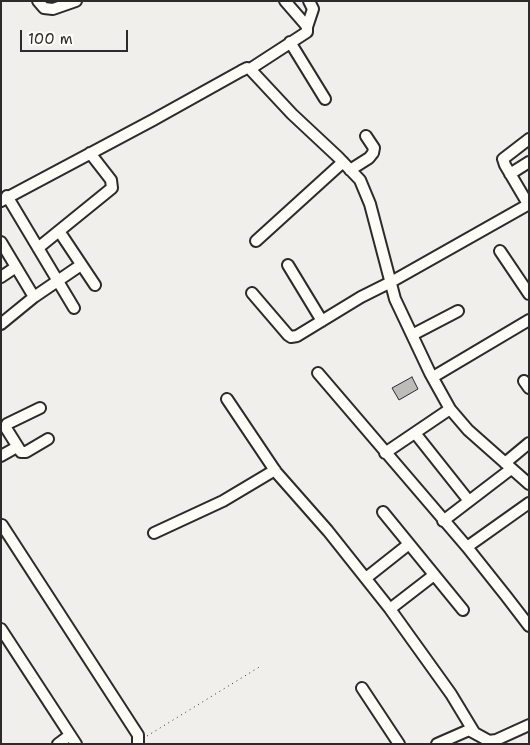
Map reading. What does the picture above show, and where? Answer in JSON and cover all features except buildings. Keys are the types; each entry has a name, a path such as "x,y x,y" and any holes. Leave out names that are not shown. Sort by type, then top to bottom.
{"street":[{"path":"38,1 44,8 53,9 76,1"},
{"path":"285,1 307,27"},
{"path":"74,308 38,248 4,198 241,71 247,68 250,69 306,32 313,9 309,1"},
{"path":"290,42 325,99"},
{"path":"250,69 292,114 360,180 370,204 395,299 450,409 468,430 529,484"},
{"path":"256,241 346,166 369,158 374,148 366,136"},
{"path":"252,293 291,337 297,336 368,293 391,282 529,204 503,159 529,139"},
{"path":"38,248 112,188 112,180 90,153"},
{"path":"510,174 529,162"},
{"path":"59,230 95,285"},
{"path":"1,242 34,297"},
{"path":"500,251 529,294"},
{"path":"1,324 34,297 81,265"},
{"path":"288,265 322,321"},
{"path":"1,276 16,267"},
{"path":"412,335 458,311"},
{"path":"433,378 529,320"},
{"path":"318,373 467,547 529,626"},
{"path":"227,399 275,470 390,609 451,694 474,732"},
{"path":"40,408 6,426 23,453 48,439"},
{"path":"385,453 450,409"},
{"path":"415,433 469,501"},
{"path":"443,521 469,501 508,466 529,443"},
{"path":"1,456 17,446"},
{"path":"154,533 223,501 275,470"},
{"path":"467,547 529,503"},
{"path":"383,512 463,610"},
{"path":"2,525 138,735 138,742"},
{"path":"366,578 409,544"},
{"path":"390,609 434,575"},
{"path":"1,629 73,739 58,744"},
{"path":"362,688 399,744"},
{"path":"443,743 466,731 474,732 489,741 496,740 529,725"}],"path":[{"path":"138,742 261,666"}]}
